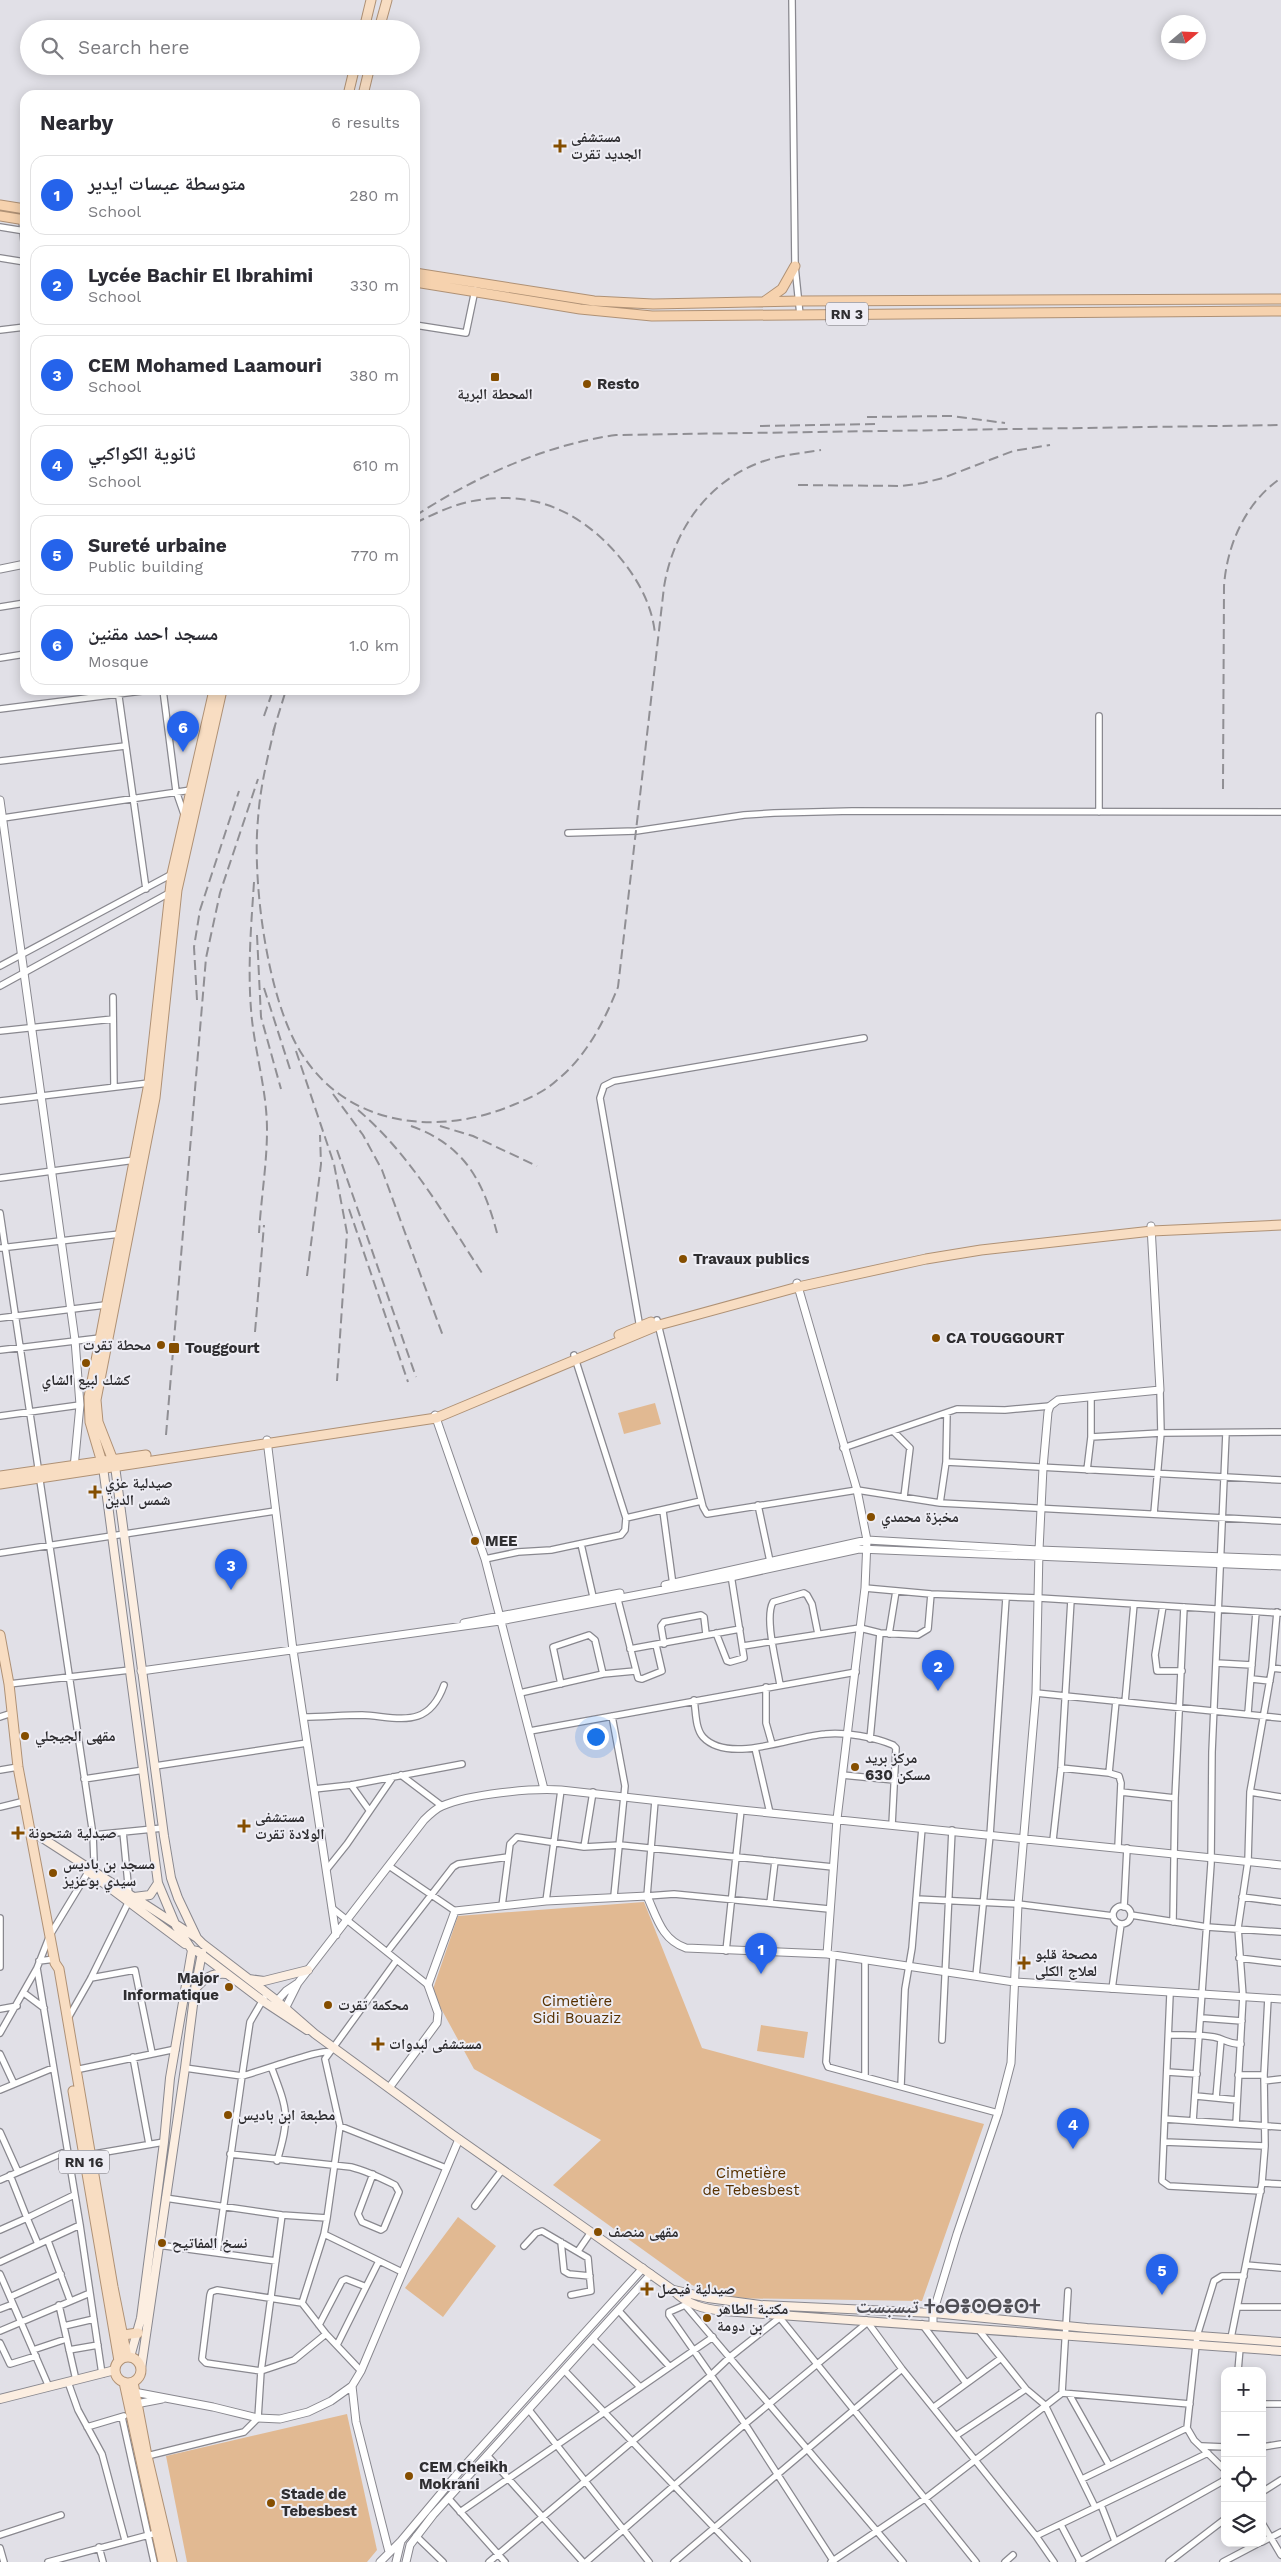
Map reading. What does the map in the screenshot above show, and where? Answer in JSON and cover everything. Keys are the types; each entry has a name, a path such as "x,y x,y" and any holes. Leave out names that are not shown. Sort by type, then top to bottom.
{"highway":[{"path":"0,205 20,208"},
{"path":"0,216 20,219"},
{"path":"763,302 782,289 795,266"},
{"name":"RN 3","path":"420,274 475,287 624,314 800,315 1281,310"},
{"name":"RN 3","path":"420,282 621,303 1281,299"},
{"path":"979,301 979,312"}],"main road":[{"path":"366,20 372,0"},
{"path":"381,20 387,0"},
{"path":"349,90 353,75"},
{"path":"363,90 368,75"},
{"path":"176,1926 158,1883 103,1464 92,1432 89,1408 105,1304 149,1083 173,891 185,817 213,695"},
{"path":"176,872 221,695"},
{"path":"128,2382 139,2377 141,2369 185,2068 194,1989 196,1947 171,1878 141,1671 114,1463 98,1422 96,1400 155,1098 173,891"},
{"path":"0,1476 39,1474 435,1416 658,1322 797,1285 971,1247 1151,1228 1281,1221"},
{"path":"1151,1228 1281,1225"},
{"path":"0,1484 39,1474"},
{"name":"RN 16","path":"0,1635 2,1665 9,1684 18,1766 55,1961 59,1970 87,2155 123,2335 125,2359"},
{"path":"30,1830 130,1898 176,1926 226,1974 274,2003 315,2034 331,2049 643,2268 673,2290 685,2303 708,2309 783,2316 1068,2330 1196,2340 1240,2348 1281,2351"},
{"path":"130,1898 150,1895 158,1883"},
{"path":"130,1898 196,1947 247,1979 265,1998"},
{"path":"0,2399 115,2370 125,2359 138,2333 164,2142 170,2078 196,1947"},
{"name":"RN 16","path":"55,1961 54,1970 125,2359"},
{"path":"247,1979 264,1981 308,1970"},
{"path":"194,1989 207,1977 215,1973 226,1974"},
{"path":"673,2290 708,2298 760,2305 933,2313 1068,2330"},
{"path":"123,2335 138,2333"},
{"path":"1196,2340 1231,2338 1281,2342"},
{"path":"125,2359 138,2361 141,2369"},
{"path":"115,2370 118,2378 128,2382 134,2392 147,2456 156,2533 172,2562"},
{"path":"128,2382 126,2416 163,2562"}],"street":[{"path":"792,0 795,266 800,315"},
{"path":"0,227 20,230"},
{"path":"0,258 20,261"},
{"path":"420,326 466,333 475,287"},
{"path":"0,330 20,328"},
{"path":"0,569 20,565"},
{"path":"0,607 20,604"},
{"path":"0,658 20,655"},
{"path":"0,709 97,695"},
{"path":"118,695 146,889"},
{"path":"163,695 176,791 185,817"},
{"path":"1099,716 1099,812"},
{"path":"0,762 125,746"},
{"path":"3,818 191,790"},
{"path":"0,800 25,972 30,1027 75,1340 80,1405 73,1469"},
{"path":"568,833 636,831 744,815 774,813 1281,812"},
{"path":"0,966 176,872"},
{"path":"0,986 173,891"},
{"path":"113,997 114,1086"},
{"path":"0,1031 114,1019"},
{"path":"640,1329 600,1098 604,1086 614,1081 864,1038"},
{"path":"0,1101 149,1083"},
{"path":"0,1178 135,1160"},
{"path":"0,1213 2,1248 31,1412 49,1546 93,1835 94,1861 50,1935 37,1968 0,2033"},
{"path":"1151,1228 1161,1433 1154,1513"},
{"path":"2,1248 120,1234"},
{"path":"797,1285 857,1490 867,1540 865,1588 837,1819 829,1909 830,1955 826,2062 830,2068 998,2113"},
{"path":"0,1318 105,1304"},
{"path":"658,1322 701,1501 704,1512 707,1514 857,1490 940,1503 1222,1516 1281,1521"},
{"path":"0,1350 100,1338"},
{"path":"485,1559 518,1552 581,1544 623,1534 626,1518 574,1357"},
{"path":"844,1448 963,1408 1005,1410 1050,1406 1058,1400 1160,1390"},
{"path":"1087,1470 1091,1437 1091,1397"},
{"path":"0,1416 80,1405"},
{"path":"932,2324 933,2313 957,2234 998,2113 1011,2062 1018,1904 1036,1693 1043,1468 1050,1406"},
{"path":"940,1503 946,1462 947,1413"},
{"path":"435,1416 485,1559 544,1789"},
{"path":"894,1432 910,1448 904,1497"},
{"path":"1091,1437 1161,1433 1281,1432"},
{"path":"1193,2121 1204,1993 1211,1857 1212,1752 1220,1609 1226,1433"},
{"path":"267,1441 293,1650 336,1935"},
{"path":"946,1462 1281,1480"},
{"path":"626,1518 701,1501"},
{"path":"758,1505 771,1564"},
{"path":"663,1511 673,1586"},
{"path":"0,1553 275,1512"},
{"path":"141,1671 500,1619 731,1574 867,1540 1039,1553"},
{"path":"581,1544 594,1601"},
{"path":"771,1564 867,1549 1221,1560 1281,1559"},
{"path":"1221,1560 1281,1566"},
{"path":"716,1633 724,1658 728,1662 744,1658 731,1574"},
{"path":"865,1588 931,1594 1039,1598 1279,1612 1278,1634 1250,1792 1248,1861 1238,1928 1239,1958 1244,1996 1236,2124"},
{"path":"889,1634 896,1591"},
{"path":"780,1684 772,1642 770,1608 772,1602 804,1593 809,1597 812,1604 818,1634"},
{"path":"743,1646 860,1628 880,1633 918,1635 926,1631 931,1594"},
{"path":"617,1596 637,1677 642,1679 660,1673 662,1669 656,1645"},
{"path":"976,1976 990,1835 1006,1598"},
{"path":"1053,1840 1061,1768 1071,1600"},
{"path":"1125,1702 1134,1604"},
{"path":"1163,1606 1155,1655 1158,1671 1182,1671"},
{"path":"1173,1922 1176,1853 1175,1798 1184,1607"},
{"path":"1248,1713 1256,1612"},
{"path":"664,1644 661,1626 664,1622 701,1615 704,1618 706,1634"},
{"path":"630,1650 740,1629"},
{"path":"870,1739 880,1633"},
{"path":"561,1684 553,1647 590,1635 595,1640 603,1674"},
{"path":"1216,1662 1252,1665"},
{"path":"1272,1668 1281,1669"},
{"path":"9,1684 130,1670"},
{"path":"520,1693 603,1674 635,1671"},
{"path":"530,1730 856,1672"},
{"path":"1252,1679 1270,1681"},
{"path":"303,1717 362,1715 414,1718 428,1710 444,1685"},
{"path":"766,1687 766,1723 772,1744"},
{"path":"1036,1693 1248,1713 1281,1718"},
{"path":"694,1700 702,1737 719,1746 734,1750 755,1748 825,1734 848,1735 895,1746 892,1825"},
{"path":"1110,1772 1116,1701"},
{"path":"0,1716 12,1713"},
{"path":"612,1716 625,1782 614,1896"},
{"path":"155,1766 307,1743"},
{"path":"755,1748 770,1813"},
{"path":"314,1788 351,1785 462,1764"},
{"path":"0,1770 18,1766"},
{"path":"1061,1768 1110,1772 1119,1776 1121,1792 1118,1847"},
{"path":"84,1779 144,1770"},
{"path":"402,1775 442,1806"},
{"path":"842,1775 894,1780"},
{"path":"327,1869 347,1844 393,1777"},
{"path":"351,1785 369,1810"},
{"path":"284,2011 298,1983 424,1820 442,1806 483,1796 544,1789 592,1792 655,1801 1053,1840 1281,1865"},
{"path":"546,1901 561,1790"},
{"path":"584,1847 592,1792"},
{"path":"1121,1792 1175,1798"},
{"path":"1250,1792 1281,1797"},
{"path":"0,1807 25,1801"},
{"path":"655,1801 649,1848 647,1896 665,1934 674,1944 686,1948 830,1955 1014,1982 1170,1994 1204,1993 1281,1999"},
{"path":"726,1951 741,1810"},
{"path":"93,1835 163,1828"},
{"path":"901,2086 905,1989 910,1966 922,1828"},
{"path":"942,2040 952,1830"},
{"path":"67,2020 91,1978 130,1898 123,1832"},
{"path":"502,1906 508,1858 512,1840 517,1838 584,1847 620,1846 649,1848 833,1868"},
{"path":"1124,1907 1127,1848"},
{"path":"387,1952 432,1895 448,1870 456,1864 508,1858"},
{"path":"770,1903 775,1861"},
{"path":"389,1866 455,1911 546,1901 674,1894 732,1902 770,1903 829,1909"},
{"path":"1242,1897 1281,1902"},
{"path":"916,1899 1018,1904 1113,1916"},
{"path":"1113,1916 1115,1910 1124,1907"},
{"path":"1121,1924 1129,1921 1131,1915 1129,1910 1124,1907"},
{"path":"332,1908 428,1986 438,2013 437,2023 389,2088"},
{"path":"428,1986 455,1911"},
{"path":"1131,1915 1207,1926 1281,1932"},
{"path":"1113,1916 1121,1924"},
{"path":"0,1918 0,1967"},
{"path":"1112,1989 1121,1924"},
{"path":"1239,1958 1281,1964"},
{"path":"865,1960 865,2077"},
{"path":"39,1961 55,1961"},
{"path":"302,2303 324,2234 340,2126 324,2063 331,2049 396,1961"},
{"path":"37,1968 80,2225 102,2374"},
{"path":"91,1978 135,1970 152,2053"},
{"path":"274,2003 298,1983"},
{"path":"24,1993 44,2008"},
{"path":"1170,1994 1162,2177 1164,2184 1261,2191"},
{"path":"217,2253 250,2022 265,1998"},
{"path":"1231,2338 1262,2183 1266,2126 1264,2078 1268,1998"},
{"path":"0,2009 17,2006"},
{"path":"1202,2018 1242,2021"},
{"path":"1169,2035 1200,2035 1221,2040 1227,2044 1240,2044"},
{"path":"1216,2098 1221,2040"},
{"path":"75,2070 176,2048"},
{"path":"185,2068 242,2076 272,2069 317,2052 331,2049"},
{"path":"0,2054 14,2084"},
{"path":"133,2057 149,2144"},
{"path":"0,2090 53,2068"},
{"path":"272,2069 281,2094 287,2120 277,2161"},
{"path":"1168,2072 1197,2074"},
{"path":"1238,2076 1281,2079"},
{"path":"1196,2096 1237,2100"},
{"path":"1166,2118 1281,2126"},
{"path":"340,2126 446,2168"},
{"path":"1,2136 18,2172"},
{"path":"134,2392 162,2399 213,2407 258,2418 280,2419 308,2412 330,2401 352,2386 361,2371 458,2139"},
{"path":"87,2155 164,2142"},
{"path":"1164,2142 1265,2146"},
{"path":"0,2180 67,2151"},
{"path":"230,2154 363,2170 373,2174 395,2185 399,2189 384,2228 381,2230 362,2222 358,2214 373,2174"},
{"path":"475,2206 502,2170"},
{"path":"10,2175 38,2244"},
{"path":"1262,2183 1281,2184"},
{"path":"0,2230 74,2195"},
{"path":"165,2198 282,2215 327,2218"},
{"path":"147,2456 244,2432 258,2418 261,2371 282,2215"},
{"path":"0,2262 80,2225"},
{"path":"524,2246 540,2231 588,2258 590,2292 571,2295"},
{"path":"578,2251 591,2232"},
{"path":"324,2234 402,2272"},
{"path":"48,2241 70,2300"},
{"path":"561,2242 564,2271 569,2274 590,2276"},
{"path":"158,2245 276,2261"},
{"path":"337,2345 364,2286 379,2261"},
{"path":"1246,2265 1281,2268"},
{"path":"380,2562 643,2268"},
{"path":"0,2274 49,2387"},
{"path":"10,2297 61,2274"},
{"path":"406,2562 408,2550 416,2536 448,2498 651,2274"},
{"path":"1221,2466 1191,2437 1187,2428 1196,2340 1214,2281 1222,2276 1244,2276"},
{"path":"320,2325 342,2281 346,2279 364,2286"},
{"path":"326,2334 294,2360 261,2371 204,2362 203,2348 211,2292 217,2290 302,2303 326,2334 361,2371"},
{"path":"1068,2291 1066,2394 1109,2465"},
{"path":"0,2331 90,2293"},
{"path":"690,2293 685,2303 669,2314 744,2424 833,2562 926,2498 1045,2405 1066,2394 1190,2404"},
{"path":"685,2303 904,2562"},
{"path":"0,2310 13,2304"},
{"path":"59,2305 69,2350 72,2381 78,2410 105,2464 124,2540"},
{"path":"1238,2307 1281,2307"},
{"path":"619,2311 669,2366"},
{"path":"489,2562 710,2376 730,2356 783,2316 854,2410 976,2562"},
{"path":"64,2326 94,2319"},
{"path":"487,2455 584,2562 867,2321 902,2369 976,2459 1054,2562"},
{"path":"921,2323 966,2382"},
{"path":"977,2327 1026,2389 1045,2405 1115,2541"},
{"path":"460,2512 713,2337"},
{"path":"0,2343 10,2364 66,2339"},
{"path":"593,2339 640,2387"},
{"path":"69,2350 98,2345"},
{"path":"1238,2367 1240,2348"},
{"path":"934,2407 1000,2358"},
{"path":"674,2562 902,2369"},
{"path":"564,2370 747,2562"},
{"path":"352,2386 356,2422 389,2552"},
{"path":"957,2435 1026,2389"},
{"path":"136,2404 162,2399"},
{"path":"1266,2404 1281,2404"},
{"path":"529,2410 649,2562"},
{"path":"87,2427 126,2416"},
{"path":"1082,2479 1187,2428"},
{"path":"1266,2446 1281,2444"},
{"path":"1202,2446 1221,2446"},
{"path":"1036,2536 1208,2453"},
{"path":"1266,2489 1281,2480"},
{"path":"1061,2525 1079,2562 1221,2482"},
{"path":"448,2498 505,2562"},
{"path":"0,2535 61,2515"},
{"path":"1169,2562 1221,2522"},
{"path":"1266,2529 1281,2555"},
{"path":"1266,2541 1281,2532"},
{"path":"48,2562 124,2540 156,2533 154,2562"},
{"path":"416,2536 443,2562"},
{"path":"396,2562 401,2540"},
{"path":"99,2547 103,2562"},
{"path":"1223,2562 1253,2547"},
{"path":"0,2548 4,2562"},
{"path":"432,2551 434,2562"},
{"path":"1005,2562 1013,2555"}],"green space":[{"path":"655,1403 661,1424 624,1434 618,1413"},
{"name":"Cimetière de Tebesbest","path":"644,1902 702,2048 984,2124 922,2301 720,2298 692,2285 553,2185 601,2140 474,2069 432,1992 458,1916"},
{"path":"761,2025 808,2032 804,2058 757,2051"},
{"path":"458,2217 496,2246 443,2317 405,2288"},
{"name":"Stade de Tebesbest","path":"347,2414 377,2550 367,2562 187,2562 166,2456"}],"railway":[{"path":"867,417 952,416 1005,423"},
{"path":"760,426 878,424"},
{"path":"420,513 462,488 511,465 563,446 616,435 1281,425"},
{"path":"798,485 902,486 923,483 943,478 1013,451 1050,445"},
{"path":"275,726 259,807 257,874 264,938 271,970 288,1028 300,1051 319,1076 342,1096 368,1110 395,1118 424,1122 454,1121 484,1115 536,1095 567,1072 585,1050 607,1013 618,987 664,587 676,546 696,510 710,494 726,481 764,461 821,450"},
{"path":"1223,789 1224,586 1226,570 1229,555 1240,525 1258,499 1281,478"},
{"path":"420,521 468,502 511,498 550,506 567,514 601,537 630,571 647,601 655,634"},
{"path":"264,716 271,695"},
{"path":"273,732 284,695"},
{"path":"166,1435 206,958 220,893 258,779"},
{"path":"197,1000 194,947 200,910 239,791"},
{"path":"254,882 250,985 254,1034 267,1116 266,1156 259,1233"},
{"path":"257,935 261,1017 281,1089"},
{"path":"264,988 290,1069"},
{"path":"296,1051 334,1164 347,1233 337,1381"},
{"path":"333,1094 363,1135 382,1170 443,1336"},
{"path":"358,1110 411,1166 482,1273"},
{"path":"411,1126 445,1143 469,1167 485,1197 497,1233"},
{"path":"440,1126 473,1136 537,1166"},
{"path":"307,1276 321,1164 320,1135"},
{"path":"337,1150 416,1377"},
{"path":"349,1209 408,1382"},
{"path":"255,1332 264,1225"}],"place":[{"name":"مستشفى الجديد تقرت","path":"560,146"},
{"name":"المحطة البرية","path":"495,377"},
{"name":"Resto","path":"587,384"},
{"name":"مسجد احمد مقنين","path":"183,752"},
{"name":"Travaux publics","path":"683,1259"},
{"name":"CA TOUGGOURT","path":"936,1338"},
{"name":"محطة تقرت","path":"161,1345"},
{"name":"Touggourt","path":"174,1348"},
{"name":"كشك لبيع الشاي","path":"86,1363"},
{"name":"صيدلية عزي شمس الدين","path":"95,1492"},
{"name":"مخبزة محمدي","path":"871,1517"},
{"name":"MEE","path":"475,1541"},
{"name":"CEM Mohamed Laamouri","path":"231,1590"},
{"name":"Lycée Bachir El Ibrahimi","path":"938,1691"},
{"name":"مقهى الجيجلي","path":"25,1736"},
{"name":"مركز بريد 630 مسكن","path":"855,1767"},
{"name":"مستشفى الولادة تقرت","path":"244,1826"},
{"name":"صيدلية شتحونة","path":"18,1833"},
{"name":"مسجد بن باديس سيدي بوعزيز","path":"53,1873"},
{"name":"مصحة قلبو لعلاج الكلى","path":"1024,1963"},
{"name":"متوسطة عيسات ايدير","path":"761,1974"},
{"name":"Major Informatique","path":"229,1987"},
{"name":"محكمة تقرت","path":"328,2005"},
{"name":"مستشفى لبدوات","path":"378,2044"},
{"name":"مطبعة ابن باديس","path":"228,2115"},
{"name":"ثانوية الكواكبي","path":"1073,2149"},
{"name":"مقهى منصف","path":"598,2232"},
{"name":"نسخ المفاتيح","path":"162,2243"},
{"name":"صيدلية فيصل","path":"647,2289"},
{"name":"Sureté urbaine","path":"1162,2295"},
{"name":"مكتبة الطاهر بن دومة","path":"707,2318"},
{"name":"CEM Cheikh Mokrani","path":"409,2476"},
{"name":"Stade de Tebesbest","path":"271,2503"}],"district":[{"name":"تبسبست ⵜⴰⴱⴻⵙⴱⴻⵙⵜ","path":"948,2306"}],"park label":[{"name":"Cimetière Sidi Bouaziz","path":"577,2010"}]}
